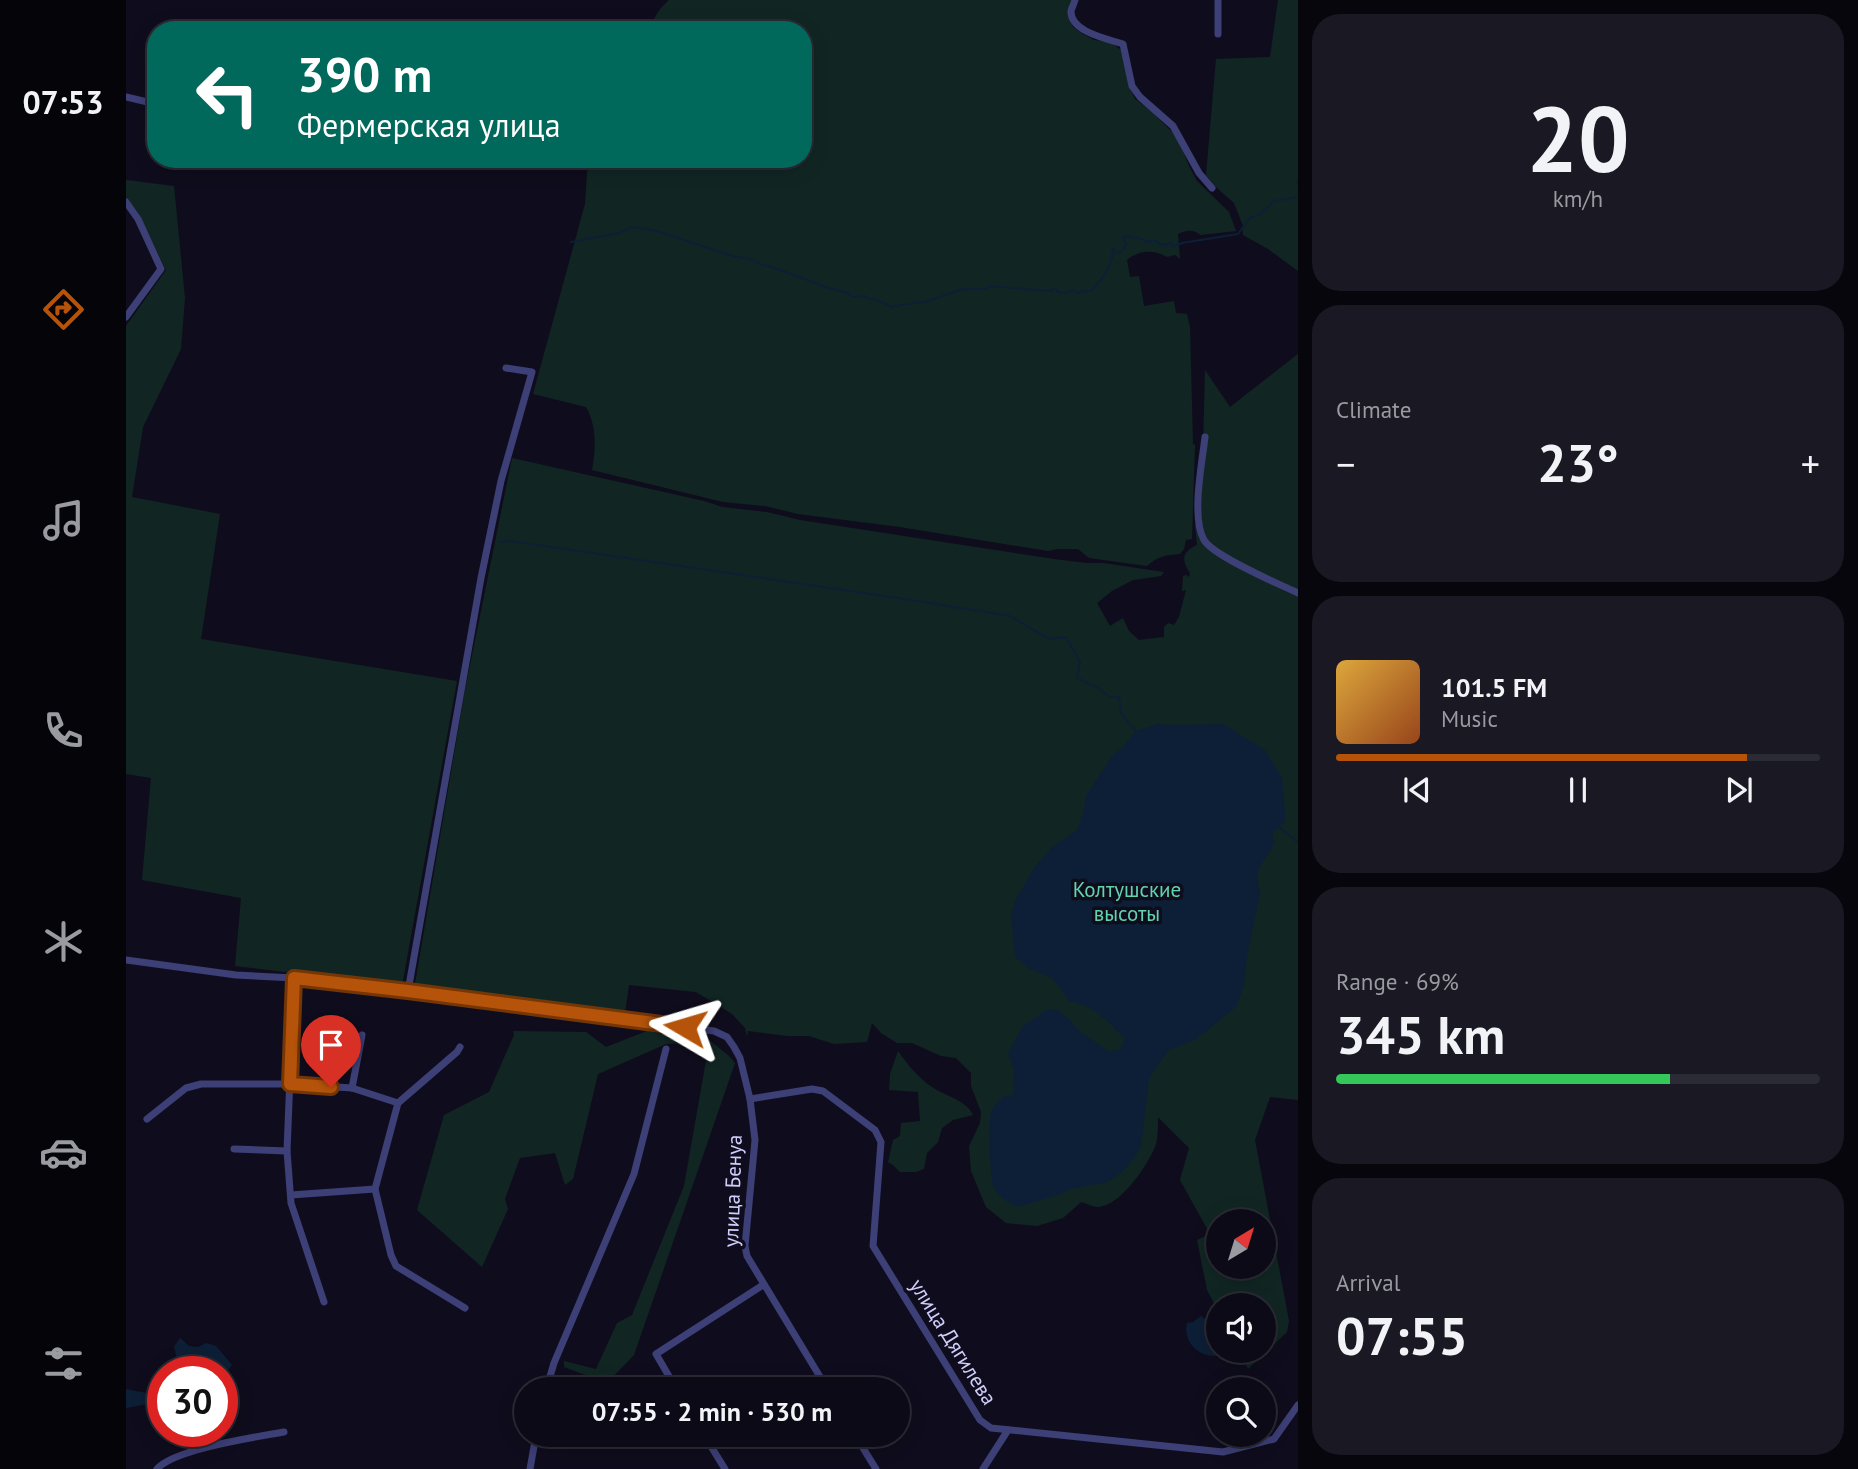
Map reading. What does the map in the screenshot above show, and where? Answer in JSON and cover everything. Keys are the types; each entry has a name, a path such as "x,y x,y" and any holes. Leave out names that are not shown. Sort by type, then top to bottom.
{"street":[{"path":"1075,0 1071,13 1080,27 1093,35 1123,44 1132,86 1140,97 1172,126 1199,173 1212,188"},
{"path":"1218,0 1218,34"},
{"path":"126,97 147,102"},
{"path":"126,202 138,219 161,269 126,317"},
{"path":"408,991 481,578 502,481 532,372 506,368"},
{"path":"1205,437 1197,511 1204,540 1209,547 1226,557 1298,593"},
{"name":"улица Бенуа","path":"126,960 236,975 294,978 408,991 714,1031 726,1037 740,1058 750,1099 755,1140 747,1256 820,1377"},
{"path":"294,978 287,1151 291,1203 324,1301"},
{"path":"352,1088 362,1035"},
{"path":"460,1047 398,1103 375,1189 396,1266 465,1308"},
{"path":"550,1377 634,1174 666,1049"},
{"path":"146,1119 193,1085 290,1084 352,1088 398,1103"},
{"name":"улица Дягилева","path":"750,1099 812,1089 823,1091 875,1130 881,1142 873,1246 980,1420 991,1428 1223,1452 1274,1439 1298,1405"},
{"path":"234,1149 287,1151"},
{"path":"291,1195 375,1189"},
{"path":"669,1377 656,1354 763,1285"},
{"path":"983,1469 1008,1430"},
{"path":"157,1469 166,1461 218,1444 284,1432"},
{"path":"530,1469 534,1447"},
{"path":"712,1447 725,1469"},
{"path":"862,1447 876,1469"}],"green space":[{"path":"669,0 1072,0 1069,18 1073,27 1094,40 1111,42 1121,50 1135,99 1173,133 1197,181 1229,212 1236,231 1200,235 1192,231 1178,234 1180,259 1175,255 1167,257 1146,252 1127,260 1130,277 1139,276 1144,306 1174,301 1176,313 1187,314 1190,327 1193,445 1195,444 1192,539 1186,540 1180,554 1162,557 1147,566 1089,558 1078,549 1048,551 798,514 765,506 723,502 592,470 595,438 586,407 533,394 585,204 587,168 812,168 812,21 653,21"},
{"path":"1278,0 1298,0 1298,271 1243,235 1243,226 1234,203 1206,175 1216,59 1270,57"},
{"path":"126,180 174,186 185,298 181,349 143,427 132,497 220,514 201,639 457,681 402,986 235,966 241,898 142,880 151,778 126,774 126,326 166,270 138,212 126,198"},
{"name":"Колтушские высоты","path":"1298,354 1298,1100 1270,1097 1255,1140 1268,1209 1206,1209 1206,1227 1180,1180 1189,1148 1158,1117 1157,1141 1152,1152 1140,1173 1115,1200 1097,1207 1081,1202 1063,1218 1037,1226 1006,1223 986,1207 971,1171 969,1146 980,1123 981,1112 971,1086 971,1073 956,1058 941,1056 912,1043 897,1043 881,1033 872,1023 867,1042 834,1044 809,1036 748,1031 747,1037 745,1028 732,1014 696,992 629,985 625,1013 415,984 465,690 512,458 722,507 1054,559 1164,572 1161,576 1133,580 1097,603 1110,626 1123,618 1129,631 1139,640 1164,637 1164,627 1168,623 1174,625 1179,617 1186,590 1182,591 1183,576 1189,577 1190,573 1184,557 1188,550 1197,545 1195,526 1203,448 1205,370 1230,407"},
{"path":"513,1031 586,1032 606,1047 647,1031 709,1040 735,1063 634,1355 613,1377 591,1377 564,1367 564,1361 596,1369 617,1323 632,1315 684,1186 707,1055 694,1043 666,1044 598,1074 573,1179 565,1185 555,1153 520,1158 505,1199 508,1209 482,1267 417,1210 444,1115 489,1092 514,1035"},
{"path":"898,1051 922,1080 960,1102 973,1115 953,1120 942,1128 938,1142 927,1153 924,1169 916,1172 900,1172 888,1162 893,1140 900,1136 901,1123 920,1121 918,1092 889,1090 890,1074"},
{"path":"1206,1236 1206,1279 1276,1279 1276,1252 1289,1321 1287,1332 1276,1342 1276,1293 1209,1293 1197,1240"}],"water":[{"path":"1157,724 1223,724 1265,750 1282,778 1286,821 1272,833 1275,843 1259,868 1257,878 1260,893 1244,986 1236,1007 1195,1040 1169,1050 1157,1066 1149,1079 1141,1147 1122,1172 1108,1182 1072,1189 1018,1207 1000,1196 993,1185 990,1126 993,1107 1006,1095 1013,1094 1014,1070 1008,1053 1022,1027 1046,1010 1057,1009 1078,1030 1108,1051 1120,1050 1125,1039 1093,1010 1069,1001 1053,979 1028,968 1015,957 1011,915 1015,901 1034,868 1052,847 1077,830 1087,794 1112,756 1136,731"},
{"path":"1201,1316 1206,1320 1206,1354 1197,1350 1189,1341 1187,1323"},
{"path":"180,1338 189,1346 198,1347 206,1343 216,1346 224,1356 176,1356 174,1347"},
{"path":"126,1389 147,1393 147,1404 126,1408"}],"waterway":[{"path":"1298,180 1298,184"},
{"path":"571,242 619,233 632,227 657,231 753,260 848,293 852,297 866,296 867,299 875,299 892,307 925,302 963,289 987,289 990,286 1050,291 1056,288 1058,292 1067,293 1073,290 1078,293 1091,291 1106,272 1113,249 1118,253 1123,250 1126,244 1123,238 1127,236 1146,242 1155,240 1159,244 1170,243 1173,247 1182,243 1238,234 1249,219 1262,213 1274,201 1298,197"},
{"path":"500,542 511,541 1010,616 1049,639 1066,637 1080,662 1077,678 1110,697 1119,697 1121,713 1137,733"},
{"path":"1279,827 1298,842"}],"route":[{"path":"331,1087 290,1084 294,978 685,1027"}]}
